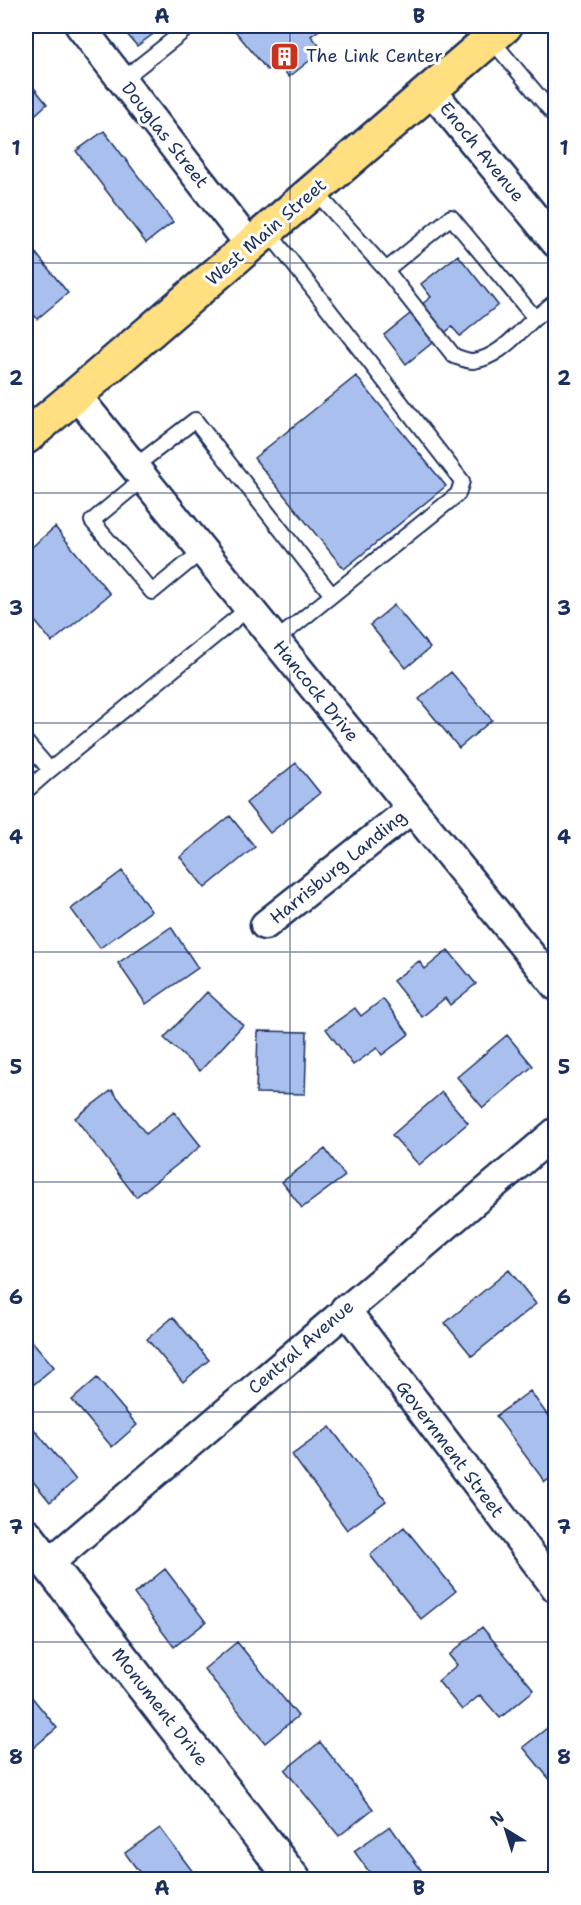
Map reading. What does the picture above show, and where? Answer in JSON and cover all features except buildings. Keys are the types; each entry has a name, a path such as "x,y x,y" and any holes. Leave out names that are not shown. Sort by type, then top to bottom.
{"main road":[{"name":"West Main Street","path":"26,436 76,396 497,32"}],"street":[{"name":"Douglas Street","path":"80,26 122,80 259,238"},
{"name":"Enoch Avenue","path":"430,89 555,243"},
{"name":"Hancock Drive","path":"76,396 555,986"},
{"name":"Harrisburg Landing","path":"265,925 411,809"},
{"name":"Central Avenue","path":"48,1564 555,1132"},
{"name":"Government Street","path":"345,1309 555,1588"},
{"name":"Monument Drive","path":"26,1535 294,1880"}],"lane":[{"path":"122,80 185,30"},
{"path":"497,32 555,117"},
{"path":"314,189 386,270 454,356 470,361 488,357 504,346 555,301"},
{"path":"386,270 451,217 535,318"},
{"path":"259,238 462,481 458,494 275,641"},
{"path":"202,551 152,592 92,521 195,420 332,595"},
{"path":"26,791 249,608"},
{"path":"26,742 50,770"}],"place":[{"name":"The Link Center","path":"285,56"}]}
